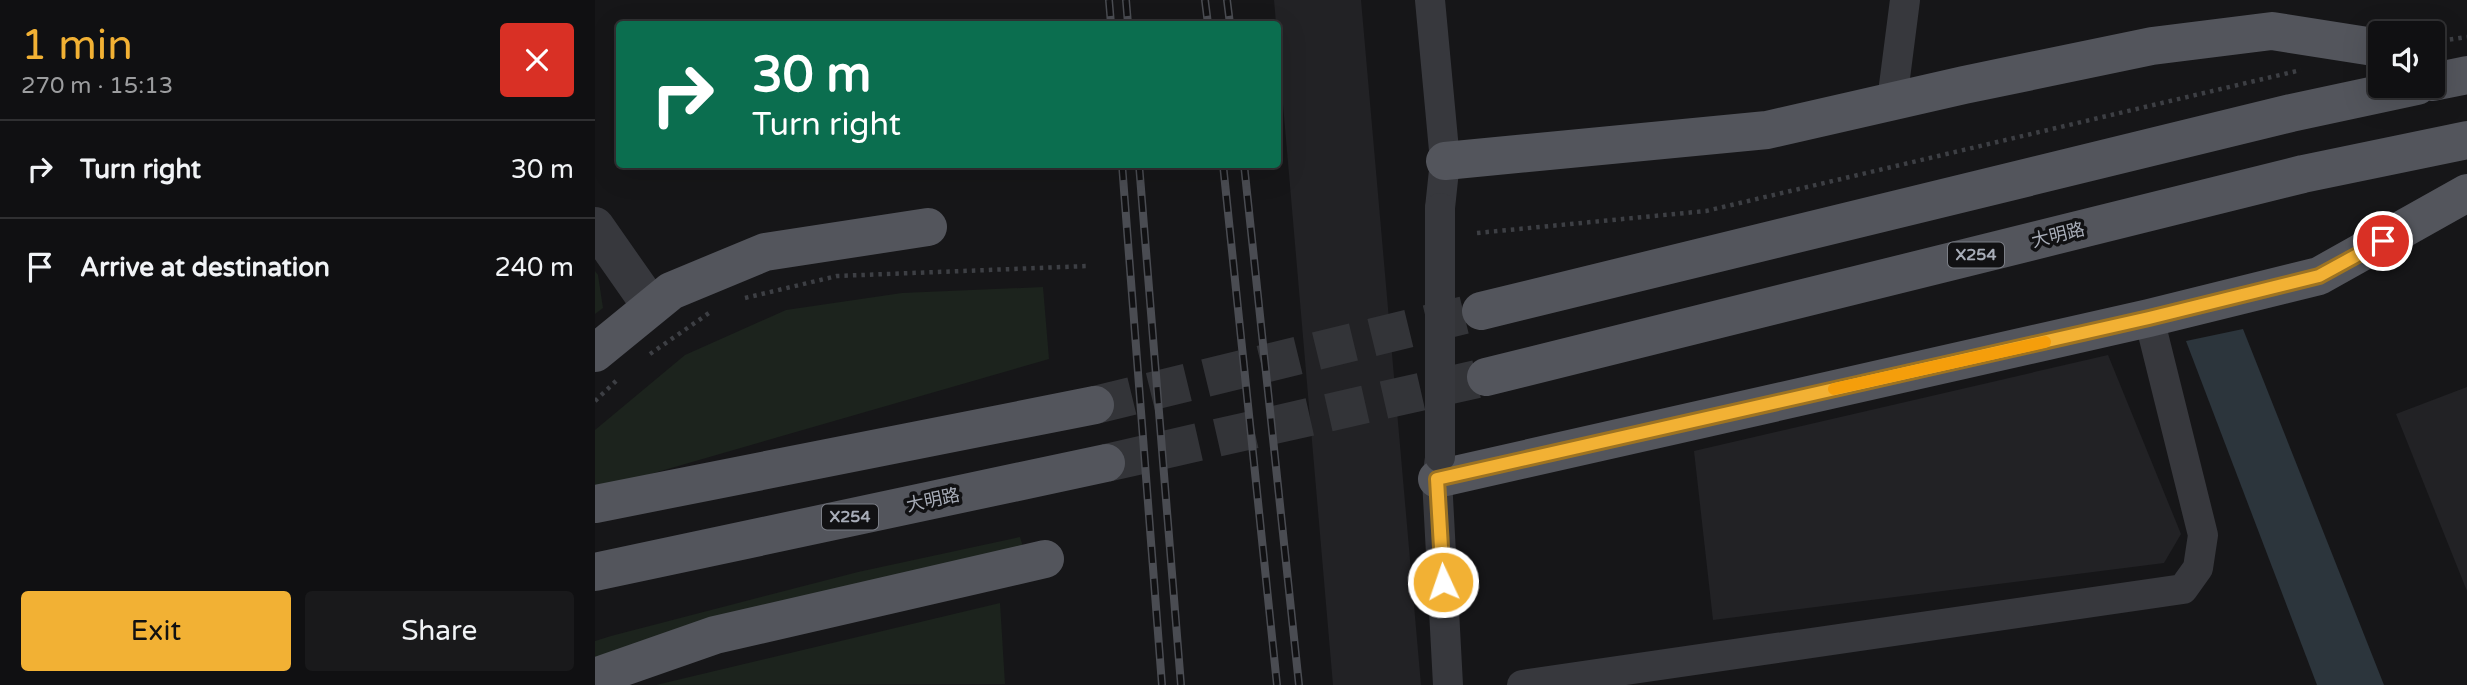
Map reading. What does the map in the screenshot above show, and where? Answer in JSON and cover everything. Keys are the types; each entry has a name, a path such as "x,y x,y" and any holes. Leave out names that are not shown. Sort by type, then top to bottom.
{"main road":[{"path":"1445,161 1767,130 2152,46 2272,31 2368,46"},
{"path":"2445,59 2467,62"},
{"path":"2445,80 2467,75"},
{"path":"1481,311 2277,116 2368,96"},
{"name":"大明路","path":"1486,377 2303,174 2467,140"},
{"path":"1439,468 2149,318 2319,276 2467,194"},
{"path":"608,365 650,306 671,291 765,252 928,227"},
{"path":"595,504 1095,405"},
{"name":"大明路","path":"595,572 1106,463"},
{"path":"595,677 715,635 1045,559"}],"street":[{"path":"1430,0 1445,161 1440,208 1439,468 1448,685"},
{"path":"1892,101 1905,0"},
{"path":"595,226 650,306"},
{"path":"1522,685 2183,589 2198,568 2203,535 2149,318"}],"path":[{"path":"2445,40 2467,37"},
{"path":"1478,233 1706,211 2307,69"},
{"path":"735,300 838,276 1088,265"},
{"path":"639,361 712,311"},
{"path":"595,401 608,365"}],"shaded area":[{"path":"1274,0 1361,0 1421,685 1333,685 1281,81 1281,21 1276,21"},
{"path":"595,271 603,308 595,314"},
{"path":"1043,287 1049,359 595,490 595,430 685,355 786,310 902,293"},
{"path":"2243,329 2384,685 2317,685 2186,341"},
{"path":"2108,355 2181,534 2164,563 1713,620 1694,451"},
{"path":"2467,387 2467,591 2396,414"},
{"path":"1020,537 1023,547 595,657 595,641 611,636 858,572"},
{"path":"1000,603 1005,684 656,685"}],"tunnel":[{"path":"1095,405 1481,311"},
{"path":"1106,463 1486,377"}],"railway":[{"path":"1109,0 1111,21"},
{"path":"1126,0 1128,21"},
{"path":"1205,0 1208,21"},
{"path":"1227,0 1230,21"},
{"path":"1122,168 1162,685"},
{"path":"1139,168 1181,685"},
{"path":"1223,168 1277,685"},
{"path":"1244,168 1299,685"}],"slow traffic":[{"path":"1834,389 2045,342"}],"route":[{"path":"1443,582 1437,479 2149,318 2319,276 2383,241"}]}
